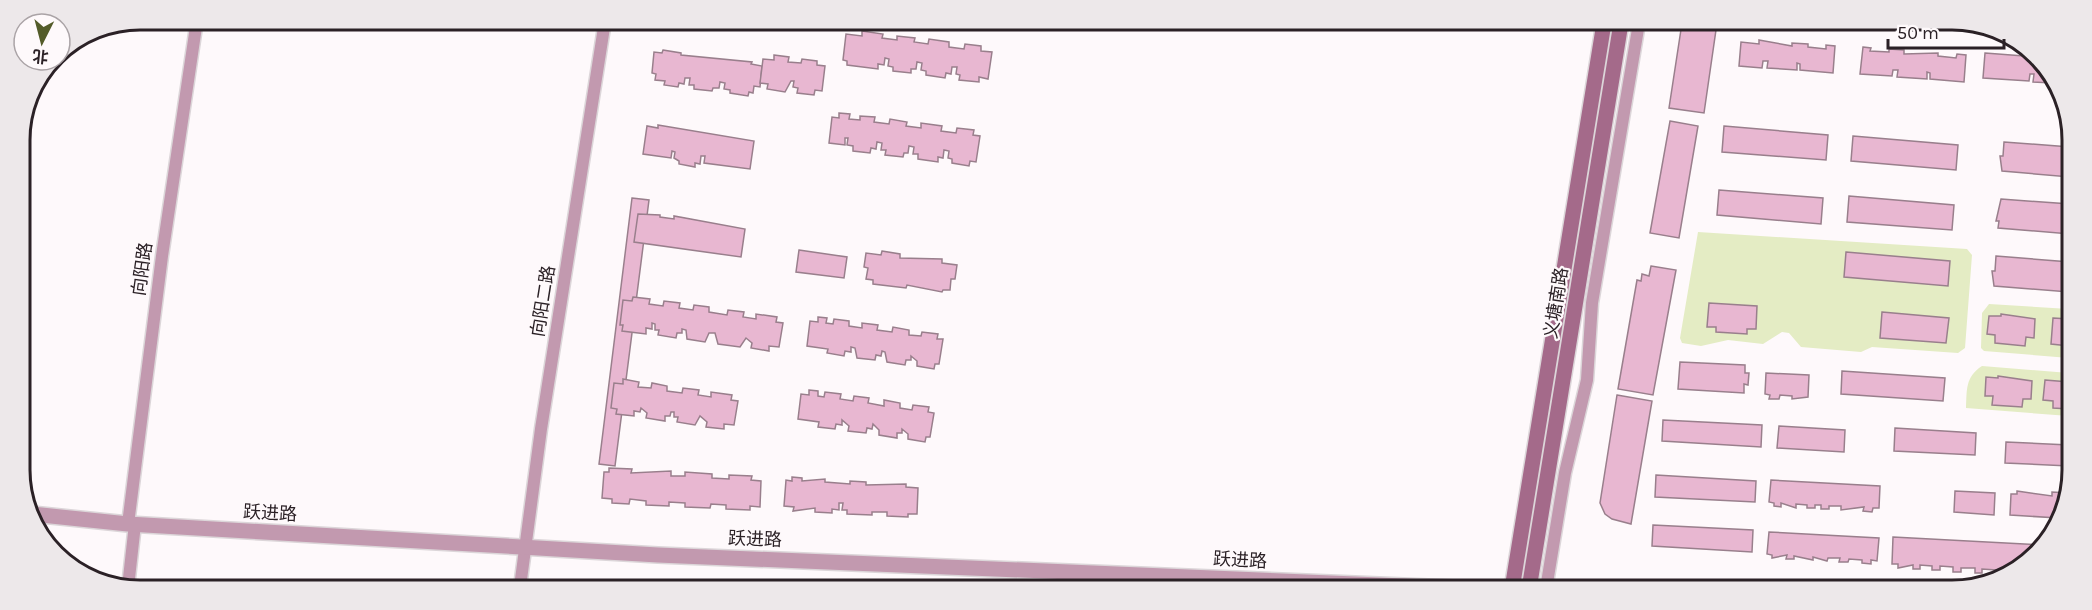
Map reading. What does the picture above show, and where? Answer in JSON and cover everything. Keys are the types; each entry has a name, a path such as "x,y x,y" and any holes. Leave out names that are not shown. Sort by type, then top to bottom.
{"main road":[{"name":"义塘南路","path":"1513,580 1603,30"},
{"name":"义塘南路","path":"1530,580 1620,30"}],"street":[{"name":"向阳路","path":"128,579 131,524 162,256 196,30"},
{"name":"向阳二路","path":"521,580 605,30"},
{"path":"1547,580 1565,473 1587,380 1592,303 1638,30"},
{"name":"跃进路","path":"39,515 131,524 525,547 1273,580"}],"green space":[{"path":"1698,232 1967,249 1972,255 1965,348 1958,353 1872,347 1861,352 1801,347 1789,333 1782,332 1763,344 1728,340 1701,346 1682,343 1680,338"},
{"path":"1989,304 2062,309 2062,357 1984,351 1981,348 1982,313"},
{"path":"1982,366 2062,372 2062,415 1966,408 1967,390 1976,370"}],"building":[{"path":"1681,30 1716,30 1704,113 1669,108"},
{"path":"862,31 883,34 882,38 897,40 897,36 915,38 914,42 928,44 929,39 949,42 949,47 964,49 965,44 981,46 981,51 992,52 988,79 979,77 979,82 959,80 960,75 956,74 957,67 952,67 951,74 946,73 945,78 926,75 926,71 921,70 922,63 917,62 916,69 911,69 911,73 893,71 893,67 888,66 889,59 885,58 884,65 878,64 878,69 847,65 847,61 843,60 846,34 862,36"},
{"path":"1759,40 1792,46 1792,43 1808,44 1808,47 1826,49 1826,45 1835,46 1833,73 1800,70 1800,64 1797,63 1797,70 1767,68 1768,61 1763,61 1762,68 1739,66 1741,42 1759,44"},
{"path":"1863,47 1871,48 1870,51 1904,50 1904,54 1938,53 1938,56 1956,58 1957,54 1966,55 1964,82 1930,79 1930,73 1927,72 1927,79 1897,77 1898,70 1893,70 1892,76 1860,74"},
{"path":"663,50 681,53 681,55 752,62 751,64 762,66 760,87 754,86 753,93 749,92 748,96 730,93 730,90 724,89 725,83 720,82 719,88 713,88 712,91 694,89 694,85 689,85 690,78 685,78 684,84 679,83 678,87 664,85 665,81 655,80 656,74 652,73 654,52 662,53"},
{"path":"1985,53 2022,56 2045,83 2033,82 2034,74 2030,74 2029,81 1983,78"},
{"path":"774,55 789,57 788,62 801,63 802,59 817,61 817,65 825,66 822,91 815,90 814,95 797,93 798,88 793,87 794,81 791,81 785,92 767,89 768,84 760,83 763,59 774,60"},
{"path":"839,113 850,114 849,119 860,120 860,116 875,117 874,122 889,124 890,119 907,122 906,126 921,128 921,123 942,126 941,131 956,133 957,128 974,130 973,135 980,136 976,162 970,161 969,166 952,163 952,159 948,158 949,151 944,150 943,158 938,157 938,162 918,159 918,154 913,154 914,147 909,146 908,153 904,153 903,157 885,155 886,150 881,150 882,143 877,142 876,149 871,148 870,153 853,151 853,146 847,145 848,138 845,138 845,145 829,143 832,117 839,118"},
{"path":"1670,121 1698,126 1679,238 1650,233"},
{"path":"658,125 754,141 750,169 704,163 705,156 701,156 700,164 695,163 695,167 679,164 679,161 674,158 675,152 672,151 671,158 643,154 647,126 658,128"},
{"path":"1724,126 1828,135 1826,160 1722,152"},
{"path":"1853,136 1958,145 1956,170 1851,161"},
{"path":"2004,142 2062,146 2062,176 2002,171 2000,156 2003,156"},
{"path":"1719,190 1823,198 1821,224 1717,215"},
{"path":"1849,196 1954,205 1952,230 1847,222"},
{"path":"632,198 649,200 615,466 599,464"},
{"path":"2001,199 2062,203 2062,233 1998,228 1999,221 1996,221"},
{"path":"638,214 660,215 660,217 674,219 674,216 745,229 741,257 634,242"},
{"path":"799,250 847,257 844,278 796,272"},
{"path":"882,251 900,254 900,258 942,259 942,263 957,265 955,279 951,279 950,290 942,292 907,285 906,288 873,284 873,280 866,279 868,268 864,267 866,253 881,255"},
{"path":"1846,252 1950,261 1948,286 1844,277"},
{"path":"1996,256 2062,261 2062,291 1994,286 1992,271 1995,271"},
{"path":"1651,266 1676,270 1653,395 1618,389 1637,280 1641,281 1642,274 1649,276"},
{"path":"633,297 650,299 649,304 663,306 664,301 680,303 679,308 693,310 694,305 709,307 709,312 727,315 728,310 744,312 743,317 756,319 756,314 777,317 776,322 783,323 779,347 769,346 769,351 751,348 752,343 746,338 740,347 718,344 715,333 709,333 705,342 687,339 686,330 682,329 682,333 677,333 676,338 658,335 659,330 655,330 655,324 652,323 652,329 646,328 646,334 622,331 623,325 620,325 623,300 632,301"},
{"path":"1709,303 1757,306 1756,329 1747,329 1747,334 1716,332 1716,327 1707,327"},
{"path":"1882,312 1949,318 1946,343 1880,338"},
{"path":"2001,314 2035,319 2034,338 2026,337 2025,346 1995,343 1995,335 1987,334 1989,316 2001,316"},
{"path":"818,317 827,318 826,323 833,324 834,319 849,321 849,326 862,328 862,323 878,325 877,330 892,332 893,327 909,330 909,335 921,336 922,332 938,334 937,339 943,339 939,364 935,364 934,369 917,366 917,361 911,356 911,360 906,360 905,365 887,362 885,352 882,351 881,356 876,355 875,360 857,358 855,348 851,347 851,352 845,351 844,356 827,353 828,349 807,346 810,321 818,322"},
{"path":"2053,318 2062,319 2062,345 2051,344"},
{"path":"1680,362 1745,365 1745,373 1749,373 1748,385 1744,384 1744,393 1678,389"},
{"path":"1842,371 1945,378 1943,401 1841,394"},
{"path":"1766,373 1809,375 1808,397 1792,399 1792,396 1780,395 1779,399 1769,399 1770,395 1765,394"},
{"path":"1998,376 2032,381 2031,399 2023,399 2022,407 1992,405 1993,396 1985,396 1986,377 1998,378"},
{"path":"623,379 639,382 638,387 651,388 652,383 667,386 667,391 682,393 683,388 699,390 698,395 711,397 711,392 732,395 731,400 738,401 734,425 724,424 724,429 706,427 707,422 700,416 695,425 677,422 678,417 674,417 674,412 671,412 670,416 665,416 665,421 646,418 647,413 641,408 640,412 634,411 634,416 616,414 617,409 611,408 614,383 623,384"},
{"path":"2045,380 2062,381 2062,409 2053,408 2053,401 2043,400"},
{"path":"809,390 818,391 818,396 824,397 825,392 841,394 840,399 853,401 854,396 869,398 868,403 884,406 884,400 900,403 900,408 912,410 913,405 929,407 928,412 934,413 930,437 926,437 925,442 908,439 908,434 902,429 902,433 897,433 897,438 879,435 879,430 873,424 872,429 867,428 866,433 848,431 849,426 842,420 842,425 836,424 835,429 818,427 819,422 798,419 801,394 809,395"},
{"path":"1617,395 1652,401 1631,524 1612,519 1605,514 1600,503"},
{"path":"1663,420 1762,425 1761,447 1662,441"},
{"path":"1779,426 1845,430 1844,452 1777,448"},
{"path":"1895,428 1976,433 1975,455 1894,451"},
{"path":"2006,442 2062,445 2062,466 2005,463"},
{"path":"609,468 632,469 631,473 671,471 671,476 685,476 685,472 712,474 712,478 729,479 729,475 752,476 751,480 761,481 760,507 750,506 750,510 726,509 726,505 711,504 710,508 685,507 685,503 669,502 669,506 646,505 646,501 630,499 629,504 612,503 612,499 602,498 604,472 609,472"},
{"path":"1656,475 1756,481 1755,502 1655,497"},
{"path":"792,477 802,478 802,481 825,479 825,482 850,484 850,481 866,482 866,485 906,484 906,487 918,488 917,514 908,514 908,517 887,516 887,512 872,512 872,515 847,514 847,510 842,510 843,503 839,503 839,510 832,509 832,513 815,512 815,508 793,511 794,507 784,506 786,480 792,481"},
{"path":"1771,480 1880,486 1879,508 1873,508 1872,512 1863,511 1864,507 1841,510 1841,506 1821,509 1821,505 1807,508 1807,505 1796,504 1796,508 1781,503 1781,507 1774,506 1774,503 1769,502"},
{"path":"1955,491 1995,493 1994,515 1954,512"},
{"path":"2017,491 2052,496 2052,492 2059,492 2051,518 2010,515 2011,494 2017,494"},
{"path":"1653,525 1753,530 1752,552 1652,546"},
{"path":"1769,532 1879,538 1877,561 1871,560 1871,564 1862,563 1862,560 1849,559 1848,562 1839,562 1840,558 1828,558 1827,561 1813,557 1813,560 1794,556 1794,559 1786,559 1787,555 1772,558 1772,555 1767,554"},
{"path":"1893,537 2033,545 2025,553 1996,571 1982,569 1982,573 1975,573 1975,568 1961,568 1961,572 1953,572 1953,567 1940,566 1940,570 1932,570 1932,566 1920,565 1920,569 1913,569 1913,565 1898,568 1898,564 1892,564"}]}
